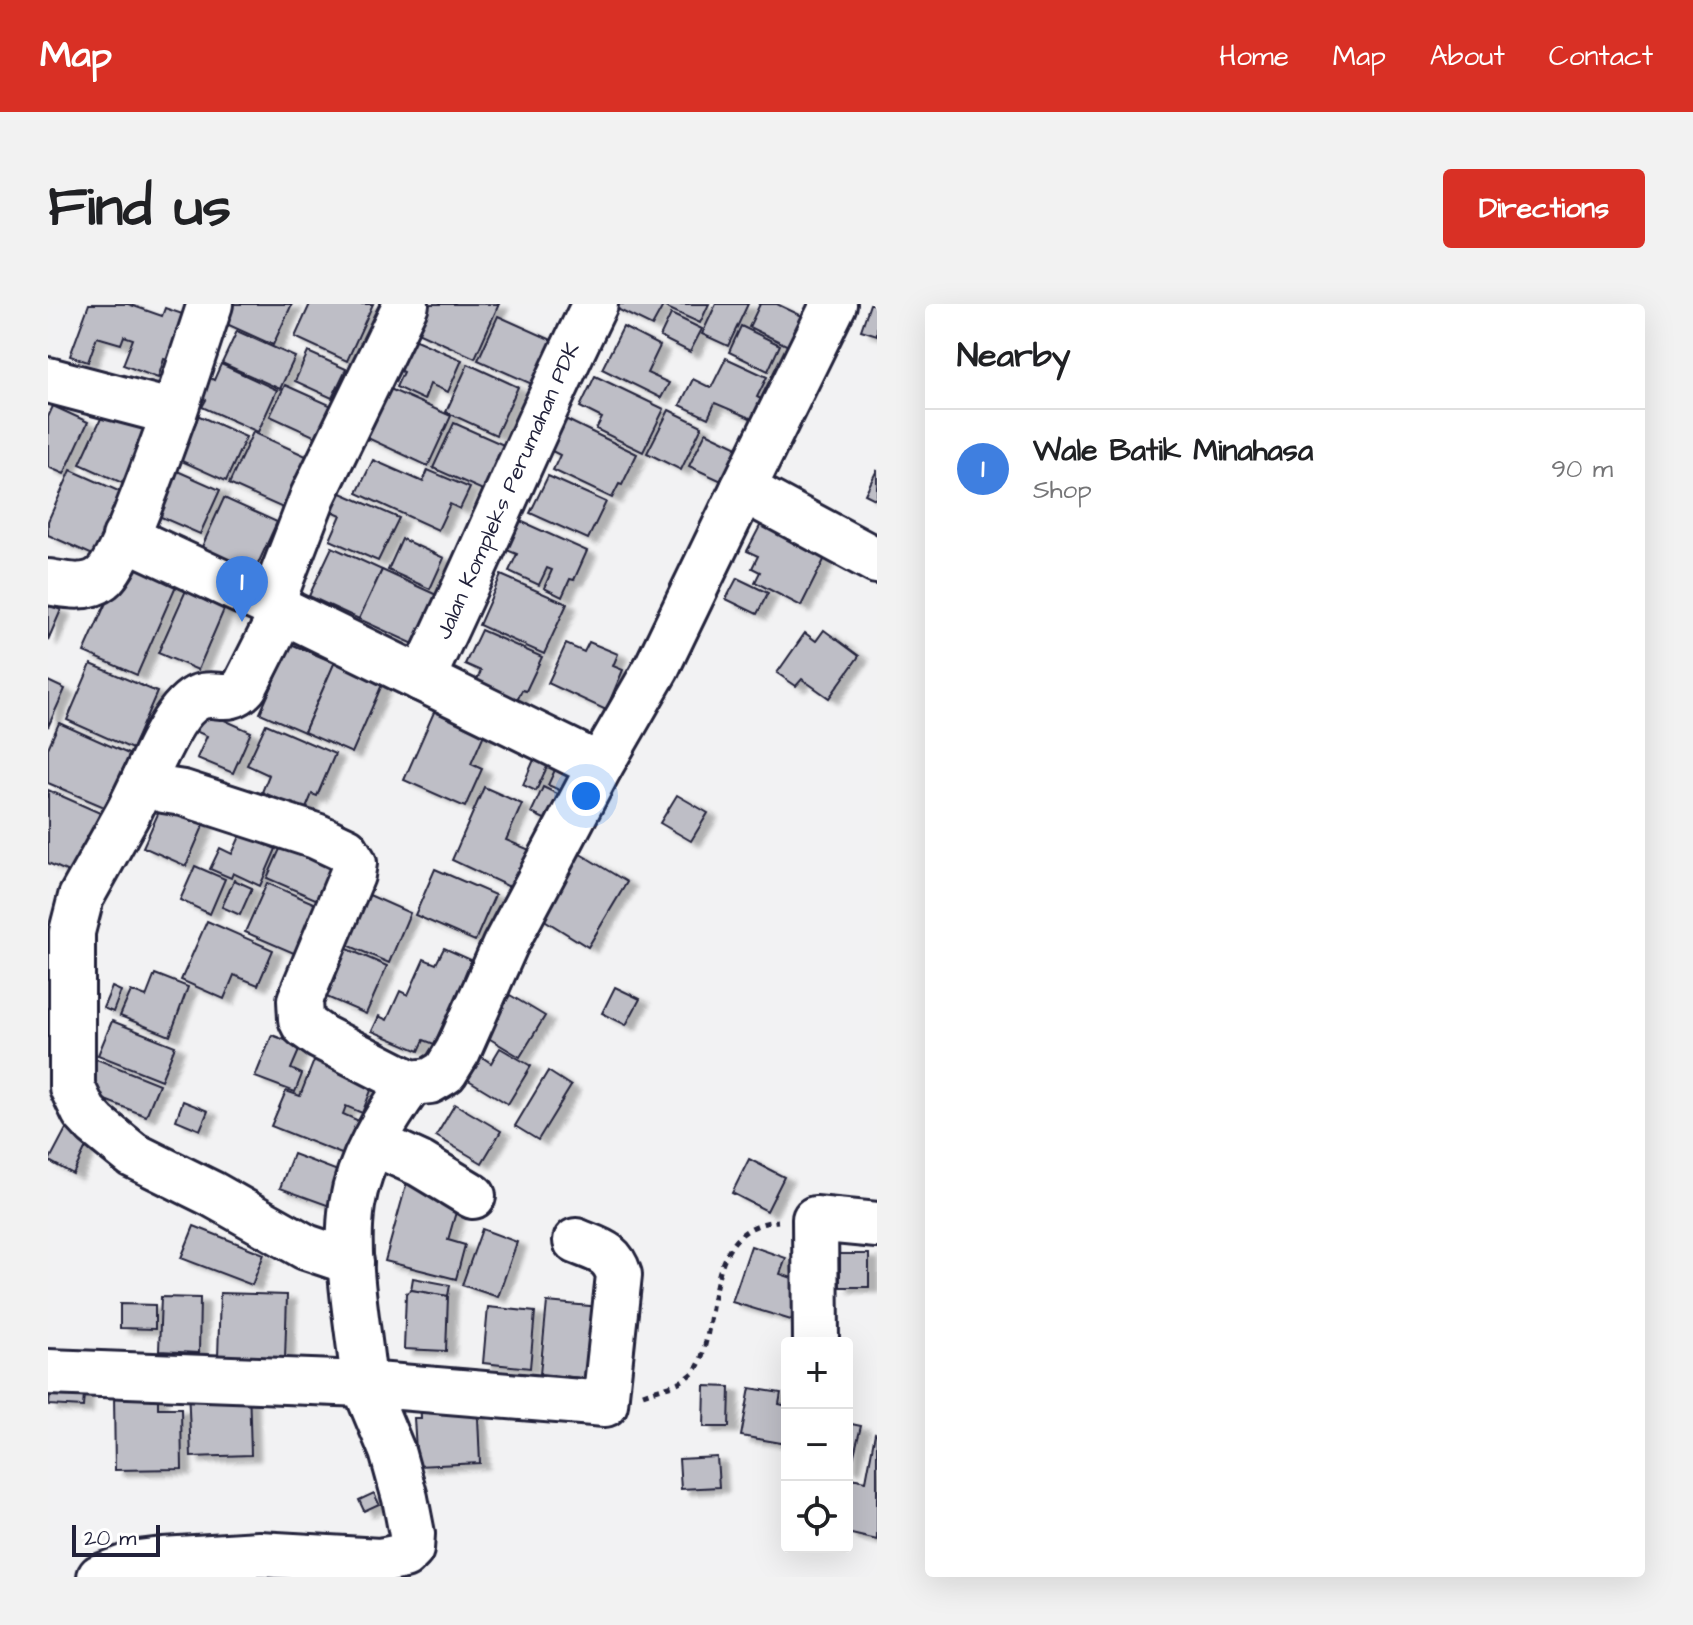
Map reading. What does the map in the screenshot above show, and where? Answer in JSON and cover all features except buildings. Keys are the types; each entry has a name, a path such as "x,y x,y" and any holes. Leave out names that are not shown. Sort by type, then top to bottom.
{"street":[{"path":"48,582 74,586 105,577 125,537 174,413 210,304"},
{"path":"351,1262 306,1247 212,1194 133,1155 90,1118 72,1087 72,932 81,897 168,730 192,702 202,696 229,697 238,694 245,686 277,608 313,496 406,304"},
{"name":"Jalan Kompleks Perumahan PDK","path":"422,679 558,378 595,304"},
{"path":"144,780 164,790 183,793 316,836 349,853 354,863 352,875 300,1000 301,1019 304,1025 321,1037 411,1083 430,1081 445,1072 458,1051 505,945 600,766 657,667 834,304"},
{"path":"48,380 174,413"},
{"path":"743,489 877,561"},
{"path":"125,537 600,766"},
{"path":"100,1577 138,1563 259,1566 380,1561 404,1556 411,1549 412,1534 392,1451 364,1384 351,1262 352,1205 360,1176 385,1119 411,1083"},
{"path":"374,1143 420,1164 473,1196"},
{"path":"816,1337 815,1219 877,1225"},
{"path":"48,1372 364,1384 605,1404 619,1275 609,1255 576,1241"}],"path":[{"path":"605,1404 685,1380 697,1369 704,1352 722,1262 745,1229 761,1222 815,1219"}],"place":[{"name":"Wale Batik Minahasa","path":"242,622"}]}
